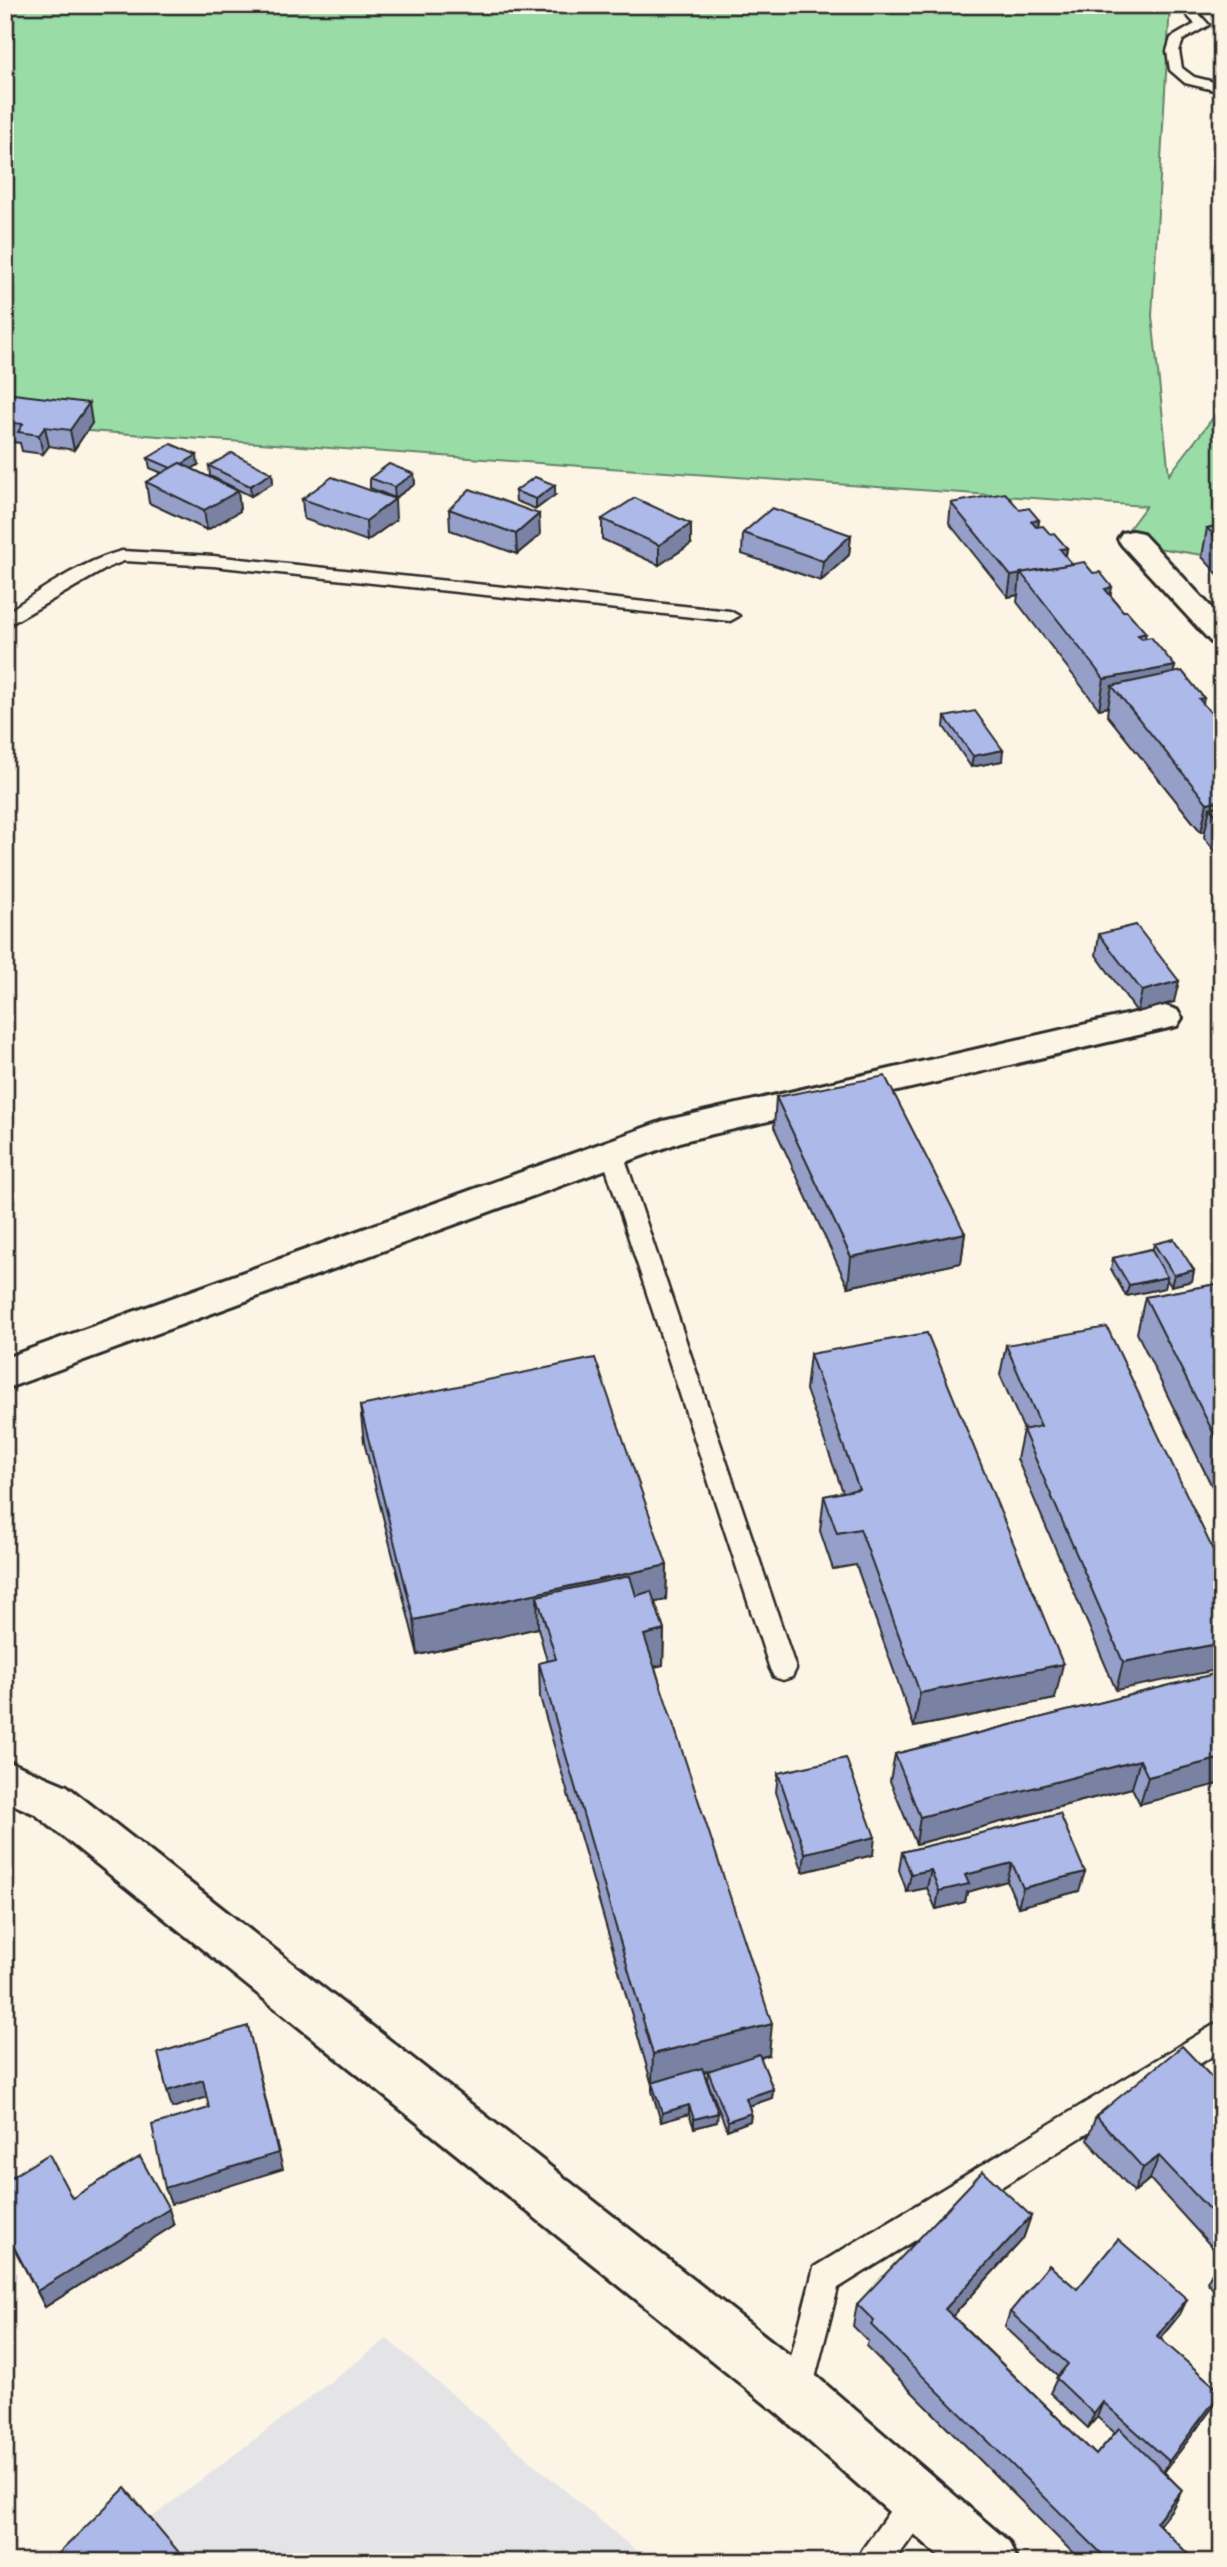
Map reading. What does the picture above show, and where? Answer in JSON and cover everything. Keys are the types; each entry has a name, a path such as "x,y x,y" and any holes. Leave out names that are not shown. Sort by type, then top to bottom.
{"street":[{"path":"1132,539 1222,637"},
{"path":"5,1374 676,1130 1165,1018"},
{"path":"5,1780 51,1800 797,2395 989,2562"}],"lane":[{"path":"1184,5 1203,25 1177,38 1172,62 1175,71 1185,79 1222,88"},
{"path":"5,622 32,603 103,562 122,556 213,561 730,616"},
{"path":"612,1153 783,1669"},
{"path":"797,2395 825,2278 1222,2034"},
{"path":"874,2562 918,2500"}],"shaded area":[{"path":"387,2339 649,2562 93,2562"}],"green space":[{"path":"5,5 1170,5 1152,316 1169,475 1222,406 1222,558 1119,542 1146,506 5,425"}],"building":[{"path":"5,393 89,403 70,430 45,427 39,435 18,432 23,424 5,422"},
{"path":"171,444 197,455 171,468 148,458"},
{"path":"232,453 272,473 250,486 209,466"},
{"path":"180,463 238,491 204,510 146,482"},
{"path":"389,464 414,474 394,487 370,478"},
{"path":"332,477 395,499 366,521 302,499"},
{"path":"535,477 555,485 536,499 515,491"},
{"path":"470,489 539,514 516,534 449,509"},
{"path":"1005,493 1020,510 1029,508 1039,520 1031,521 1036,527 1043,526 1050,534 1054,533 1067,548 1060,549 1072,564 1011,576 951,503"},
{"path":"635,498 691,524 659,545 602,519"},
{"path":"772,508 851,535 823,561 743,533"},
{"path":"1222,525 1222,544 1207,528"},
{"path":"1084,562 1093,573 1100,572 1112,587 1105,589 1146,633 1138,635 1142,639 1151,637 1175,666 1104,679 1021,573"},
{"path":"1182,671 1204,698 1199,699 1222,726 1222,800 1207,803 1112,686"},
{"path":"975,711 1003,750 973,756 945,717"},
{"path":"1222,805 1222,822 1210,808"},
{"path":"1136,925 1179,981 1142,991 1099,934"},
{"path":"885,1076 965,1233 851,1257 776,1097"},
{"path":"1174,1239 1194,1270 1174,1275 1154,1244"},
{"path":"1151,1249 1167,1277 1129,1285 1113,1258"},
{"path":"1222,1283 1222,1450 1145,1297"},
{"path":"1107,1327 1222,1569 1222,1643 1123,1662 1023,1430 1041,1426 1006,1345"},
{"path":"927,1333 1063,1664 920,1693 860,1529 837,1533 824,1496 859,1489 810,1354"},
{"path":"595,1358 667,1565 414,1620 360,1406"},
{"path":"630,1576 636,1596 651,1591 664,1630 644,1635 772,2024 653,2054 539,1663 556,1659 537,1596"},
{"path":"1222,1672 1222,1758 1148,1777 1140,1760 920,1817 895,1754"},
{"path":"846,1758 875,1837 805,1853 778,1773"},
{"path":"1060,1814 1085,1872 1023,1888 1012,1863 965,1875 969,1884 939,1891 931,1870 911,1874 902,1852"},
{"path":"248,2026 278,2153 165,2188 152,2125 209,2108 203,2080 167,2091 158,2053"},
{"path":"1182,2046 1222,2088 1222,2223 1159,2156 1143,2168 1096,2116"},
{"path":"759,2054 773,2089 746,2098 751,2113 728,2121 708,2071"},
{"path":"702,2068 718,2113 694,2119 689,2105 662,2113 652,2083"},
{"path":"49,2154 72,2198 140,2157 169,2209 37,2291 5,2230 5,2181"},
{"path":"983,2171 1031,2216 945,2309 1096,2455 1119,2428 1182,2490 1156,2522 1196,2562 1110,2562 871,2325 874,2321 857,2304"},
{"path":"1118,2239 1187,2299 1157,2336 1221,2392 1169,2461 1103,2402 1094,2414 1056,2378 1068,2364 1010,2312 1049,2265 1077,2289"},
{"path":"125,2488 187,2562 50,2562"}]}
